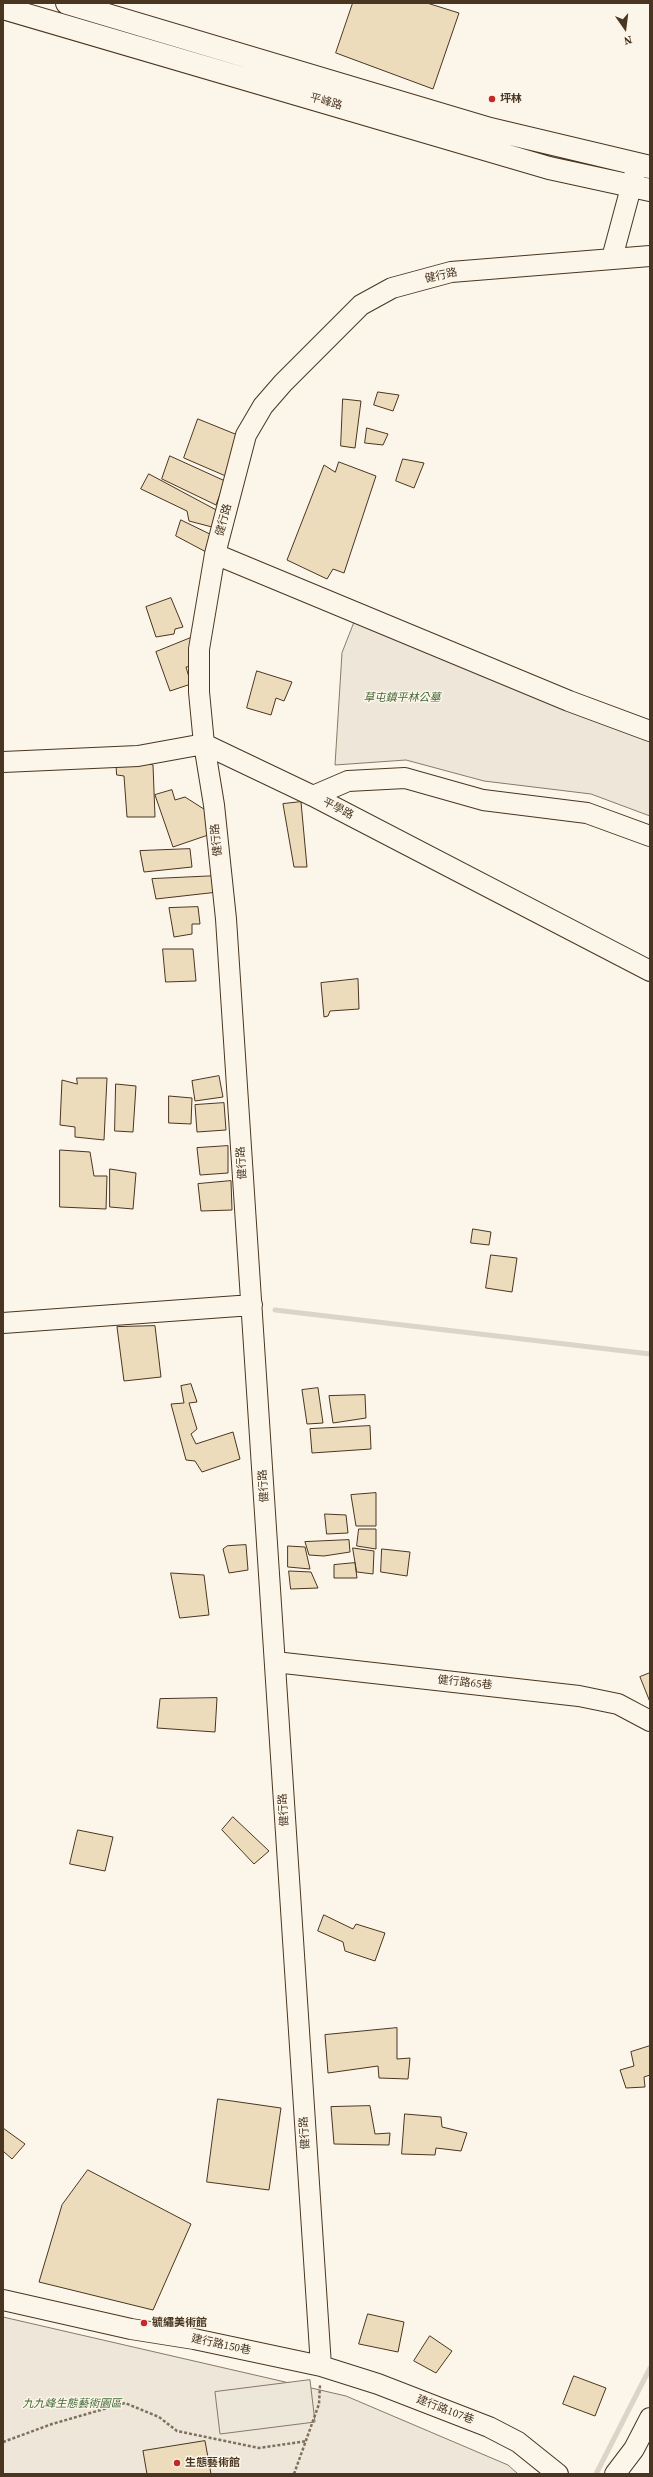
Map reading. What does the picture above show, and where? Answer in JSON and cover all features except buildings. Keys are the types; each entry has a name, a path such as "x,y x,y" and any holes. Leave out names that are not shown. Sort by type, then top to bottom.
{"main road":[{"name":"平峰路","path":"68,3 490,129 644,166"},
{"name":"平峰路","path":"3,8 549,168 640,188"}],"street":[{"path":"612,258 640,188 644,166"},
{"name":"健行路","path":"321,2366 226,919 214,805 204,744 199,692 199,649 216,554 246,435 263,406 283,383 361,305 392,288 451,272 650,256"},
{"path":"216,554 569,700 650,731"},
{"path":"3,762 138,756 204,744"},
{"name":"平學路","path":"204,744 313,796 650,971"},
{"path":"313,796 348,781 405,778 484,800 587,813 650,836"},
{"path":"3,1322 252,1305"},
{"name":"健行路65巷","path":"275,1662 579,1696 618,1704 650,1721"},
{"name":"建行路150巷","path":"3,2300 131,2329 194,2339 321,2366"},
{"name":"建行路107巷","path":"321,2366 378,2384 489,2427 518,2442 558,2474"},
{"path":"615,2474 634,2449 650,2418"}],"path":[{"path":"294,2474 319,2404 321,2366"},
{"path":"3,2442 52,2424 125,2403 159,2417 177,2431 259,2448 307,2441"}],"green space":[{"name":"草屯鎮平林公墓","path":"358,613 650,729 650,816 591,794 484,781 406,760 335,765 342,653"},
{"name":"九九峰生態藝術園區","path":"3,2317 346,2396 508,2465 518,2474 3,2474"}],"shaded area":[{"path":"310,2380 315,2422 220,2434 215,2392"}],"waterway":[{"path":"275,1310 650,1354"},
{"path":"596,2474 650,2368"}],"place":[{"name":"坪林","path":"492,99"},
{"name":"毓繡美術館","path":"144,2323"},
{"name":"生態藝術館","path":"177,2463"}]}
